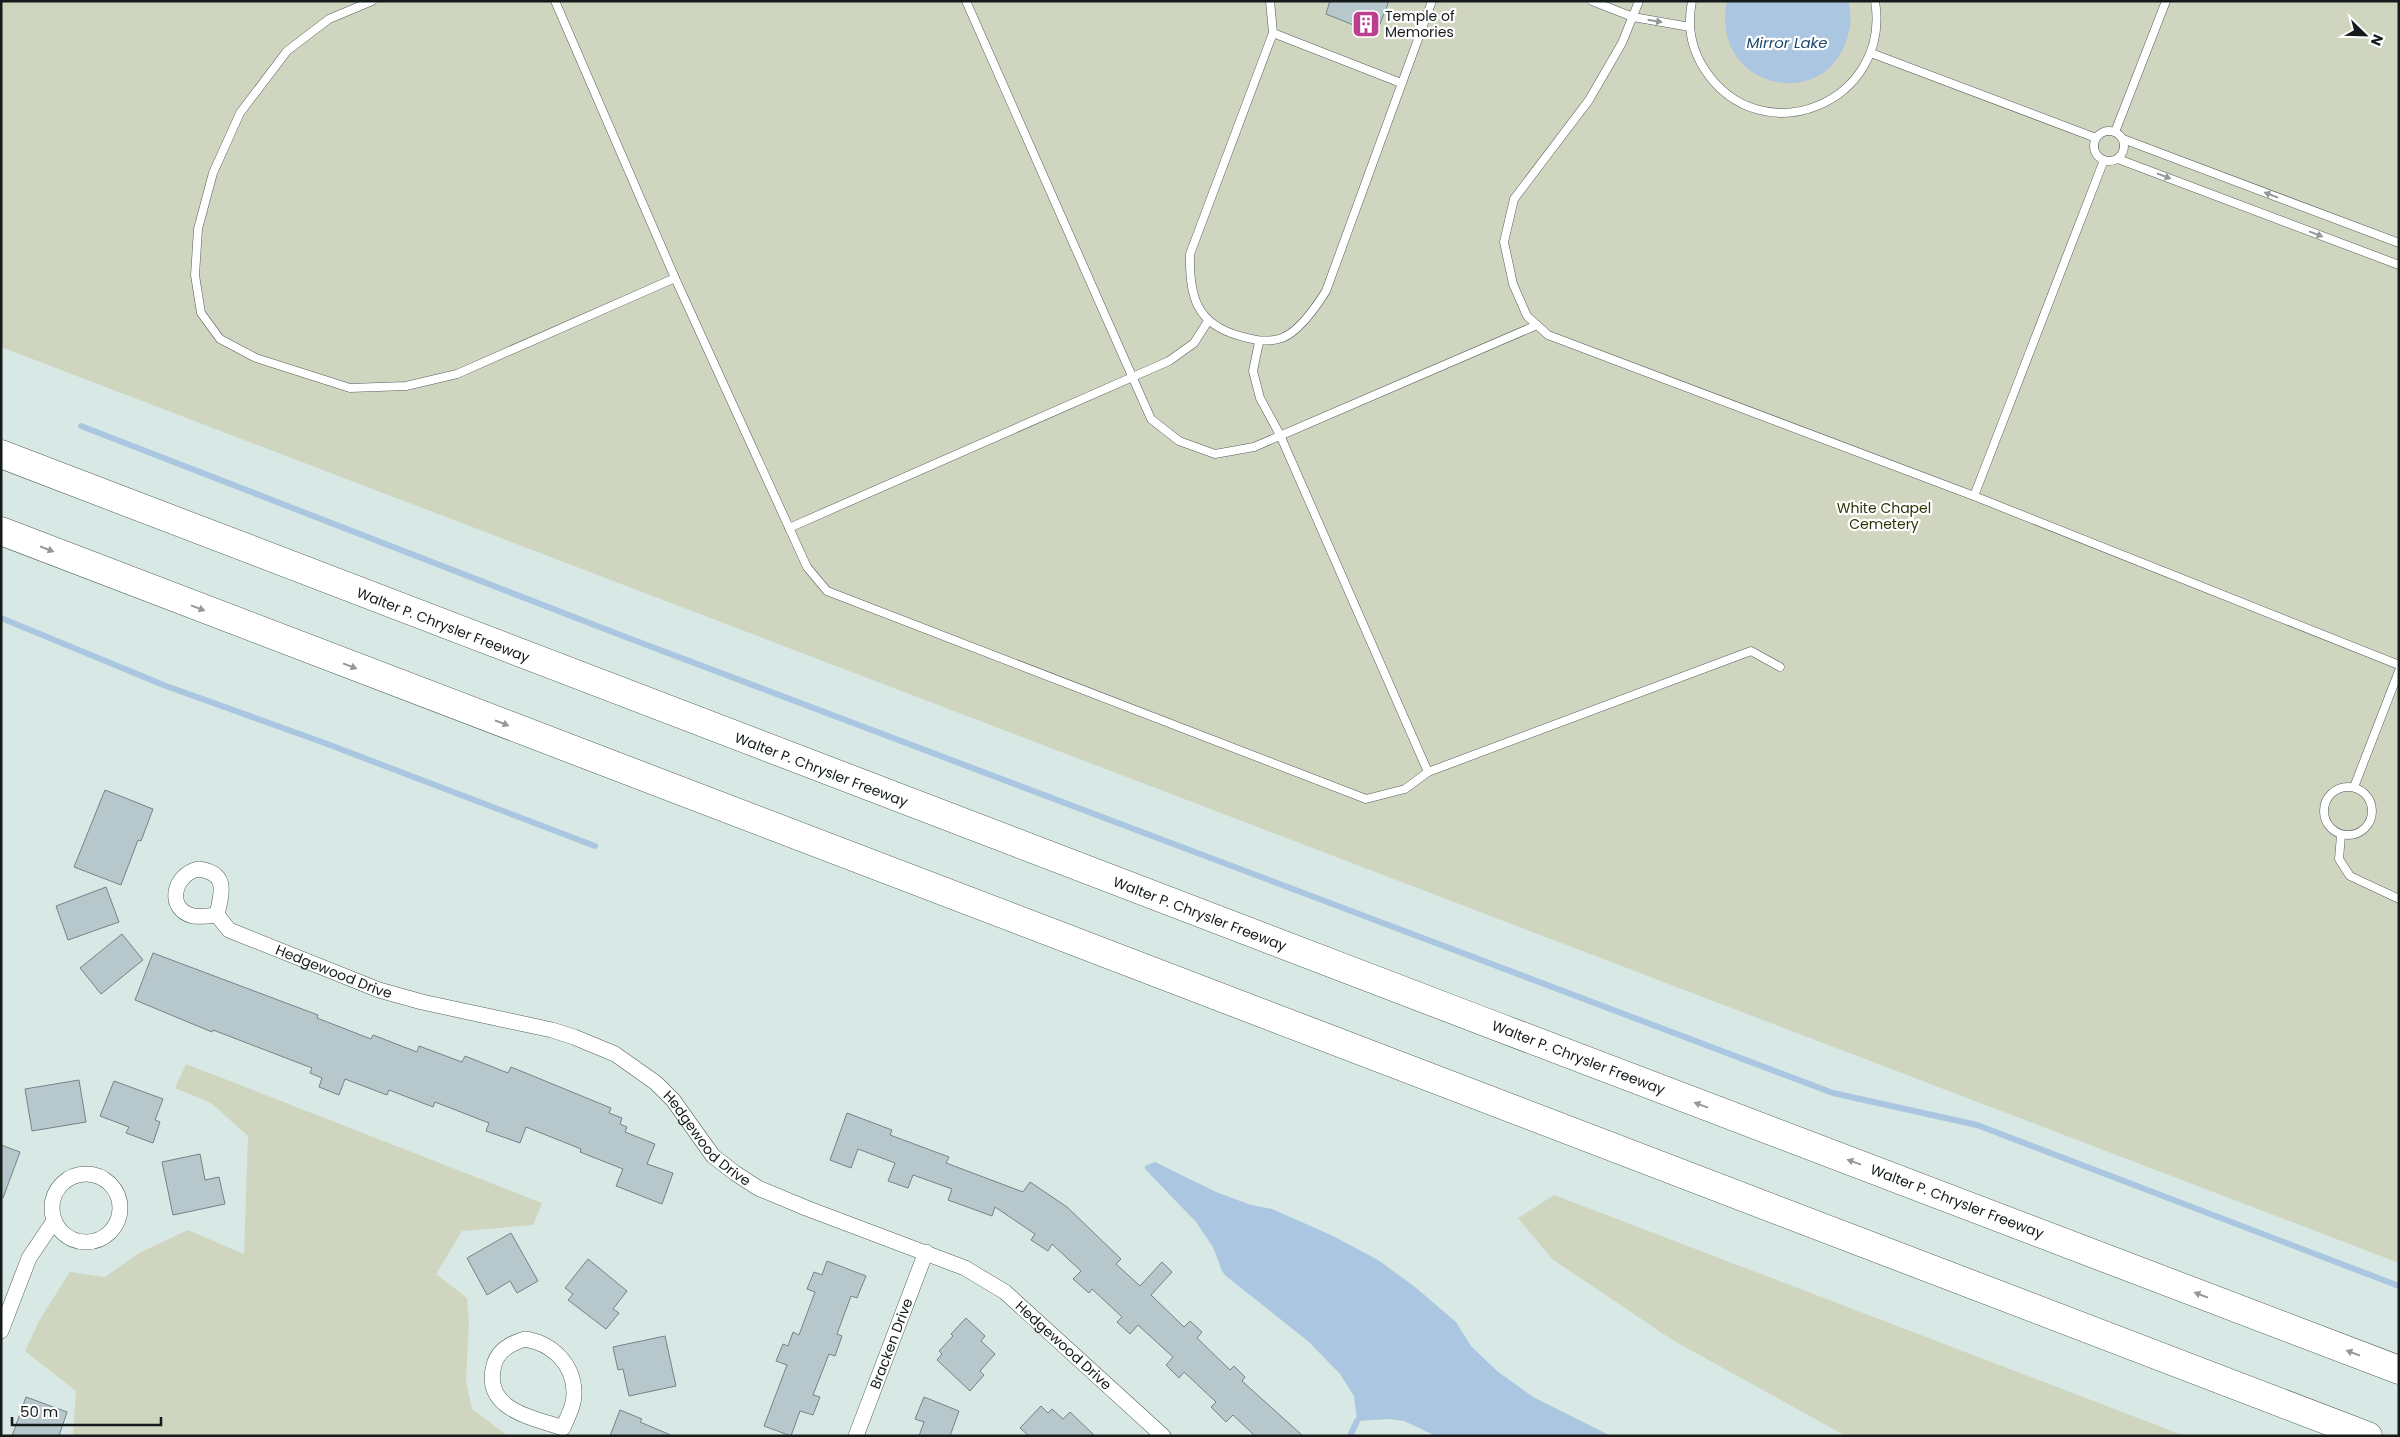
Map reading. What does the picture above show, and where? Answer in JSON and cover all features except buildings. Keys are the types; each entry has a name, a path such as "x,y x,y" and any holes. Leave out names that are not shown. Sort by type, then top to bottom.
{"highway":[{"name":"Walter P. Chrysler Freeway","path":"1,454 1575,1058 1890,1175 2399,1370"},
{"path":"1,531 2368,1436"}],"street":[{"name":"Hedgewood Drive","path":"217,915 229,930 379,990 422,1002 552,1030 596,1045 634,1066 656,1083 673,1100 714,1156 758,1188 965,1268 1005,1292 1162,1436"},
{"path":"1,1331 29,1258 54,1221 52,1210 57,1190 74,1176 85,1174 96,1176 113,1188 118,1198 120,1210 117,1221 111,1231 102,1238 92,1242 80,1242 69,1238 60,1231 54,1221"},
{"name":"Bracken Drive","path":"856,1436 926,1252"},
{"path":"525,1339 536,1341 557,1354 572,1376 574,1391 572,1407 562,1432 515,1410 497,1398 492,1386 492,1373 495,1361 503,1350 513,1342 525,1339"}],"lane":[{"path":"372,1 329,19 287,51 240,114 213,174 198,229 195,275 201,313 220,339 256,358 350,388 406,386 457,374 675,278"},
{"path":"555,1 675,278 807,567 828,591 1366,799 1405,789 1428,772 1751,652 1780,667"},
{"path":"966,1 1151,419 1178,441 1215,454 1254,447 1537,325"},
{"path":"1270,1 1273,33 1190,254 1189,283 1200,309 1208,321 1231,334 1259,342 1283,338 1309,317 1326,291 1432,1"},
{"path":"1592,1 1632,17 1690,27"},
{"path":"1638,1 1622,43 1588,100 1514,199 1504,242 1513,284 1527,316 1548,335 1974,496 2399,665"},
{"path":"1692,1 1690,27 1698,59 1713,81 1728,95 1746,106 1765,112 1793,113 1815,108 1834,98 1853,83 1871,53 1876,34 1875,1"},
{"path":"2115,132 2166,1"},
{"path":"1273,33 1402,83"},
{"path":"1871,53 2096,138"},
{"path":"2399,243 2123,139 2115,132 2105,131 2096,138 2094,148 2098,156 2104,160 2118,159 2399,265"},
{"path":"2118,159 2124,150 2123,139"},
{"path":"1974,496 2104,160"},
{"path":"789,528 1132,378 1169,360 1194,343 1208,321"},
{"path":"1259,342 1253,371 1260,398 1280,435 1428,772"},
{"path":"2354,787 2399,670"},
{"path":"2354,787 2367,796 2371,802 2372,818 2368,825 2356,835 2341,835 2327,825 2323,809 2330,794 2338,789 2354,787"},
{"path":"2341,835 2339,859 2350,876 2399,899"}],"green space":[{"name":"White Chapel Cemetery","path":"1,1 2399,1 2399,1263 1,347"},
{"path":"186,1064 542,1203 533,1225 462,1231 436,1274 467,1298 469,1323 466,1381 472,1409 508,1436 73,1436 76,1391 25,1351 40,1319 70,1272 105,1277 139,1253 188,1230 244,1254 248,1136 211,1103 175,1088"},
{"path":"1554,1195 2185,1436 1846,1436 1674,1341 1552,1259 1518,1218"}],"water":[{"name":"Mirror Lake","path":"1727,1 1848,1 1850,20 1847,39 1834,63 1816,77 1794,83 1771,81 1751,71 1735,54 1726,30"},
{"path":"1155,1162 1216,1192 1251,1205 1272,1209 1331,1235 1378,1260 1415,1287 1456,1322 1471,1346 1497,1371 1533,1397 1611,1436 1436,1436 1404,1421 1390,1419 1357,1421 1354,1396 1340,1374 1309,1342 1226,1276 1222,1271 1213,1247 1196,1222 1145,1169 1145,1166"}],"waterway":[{"path":"81,426 623,636 1833,1093 1977,1125 2399,1286"},
{"path":"1,618 166,686 322,742 595,846"},
{"path":"1350,1436 1357,1421"}],"place":[{"name":"Temple of Memories","path":"1366,24"}]}
